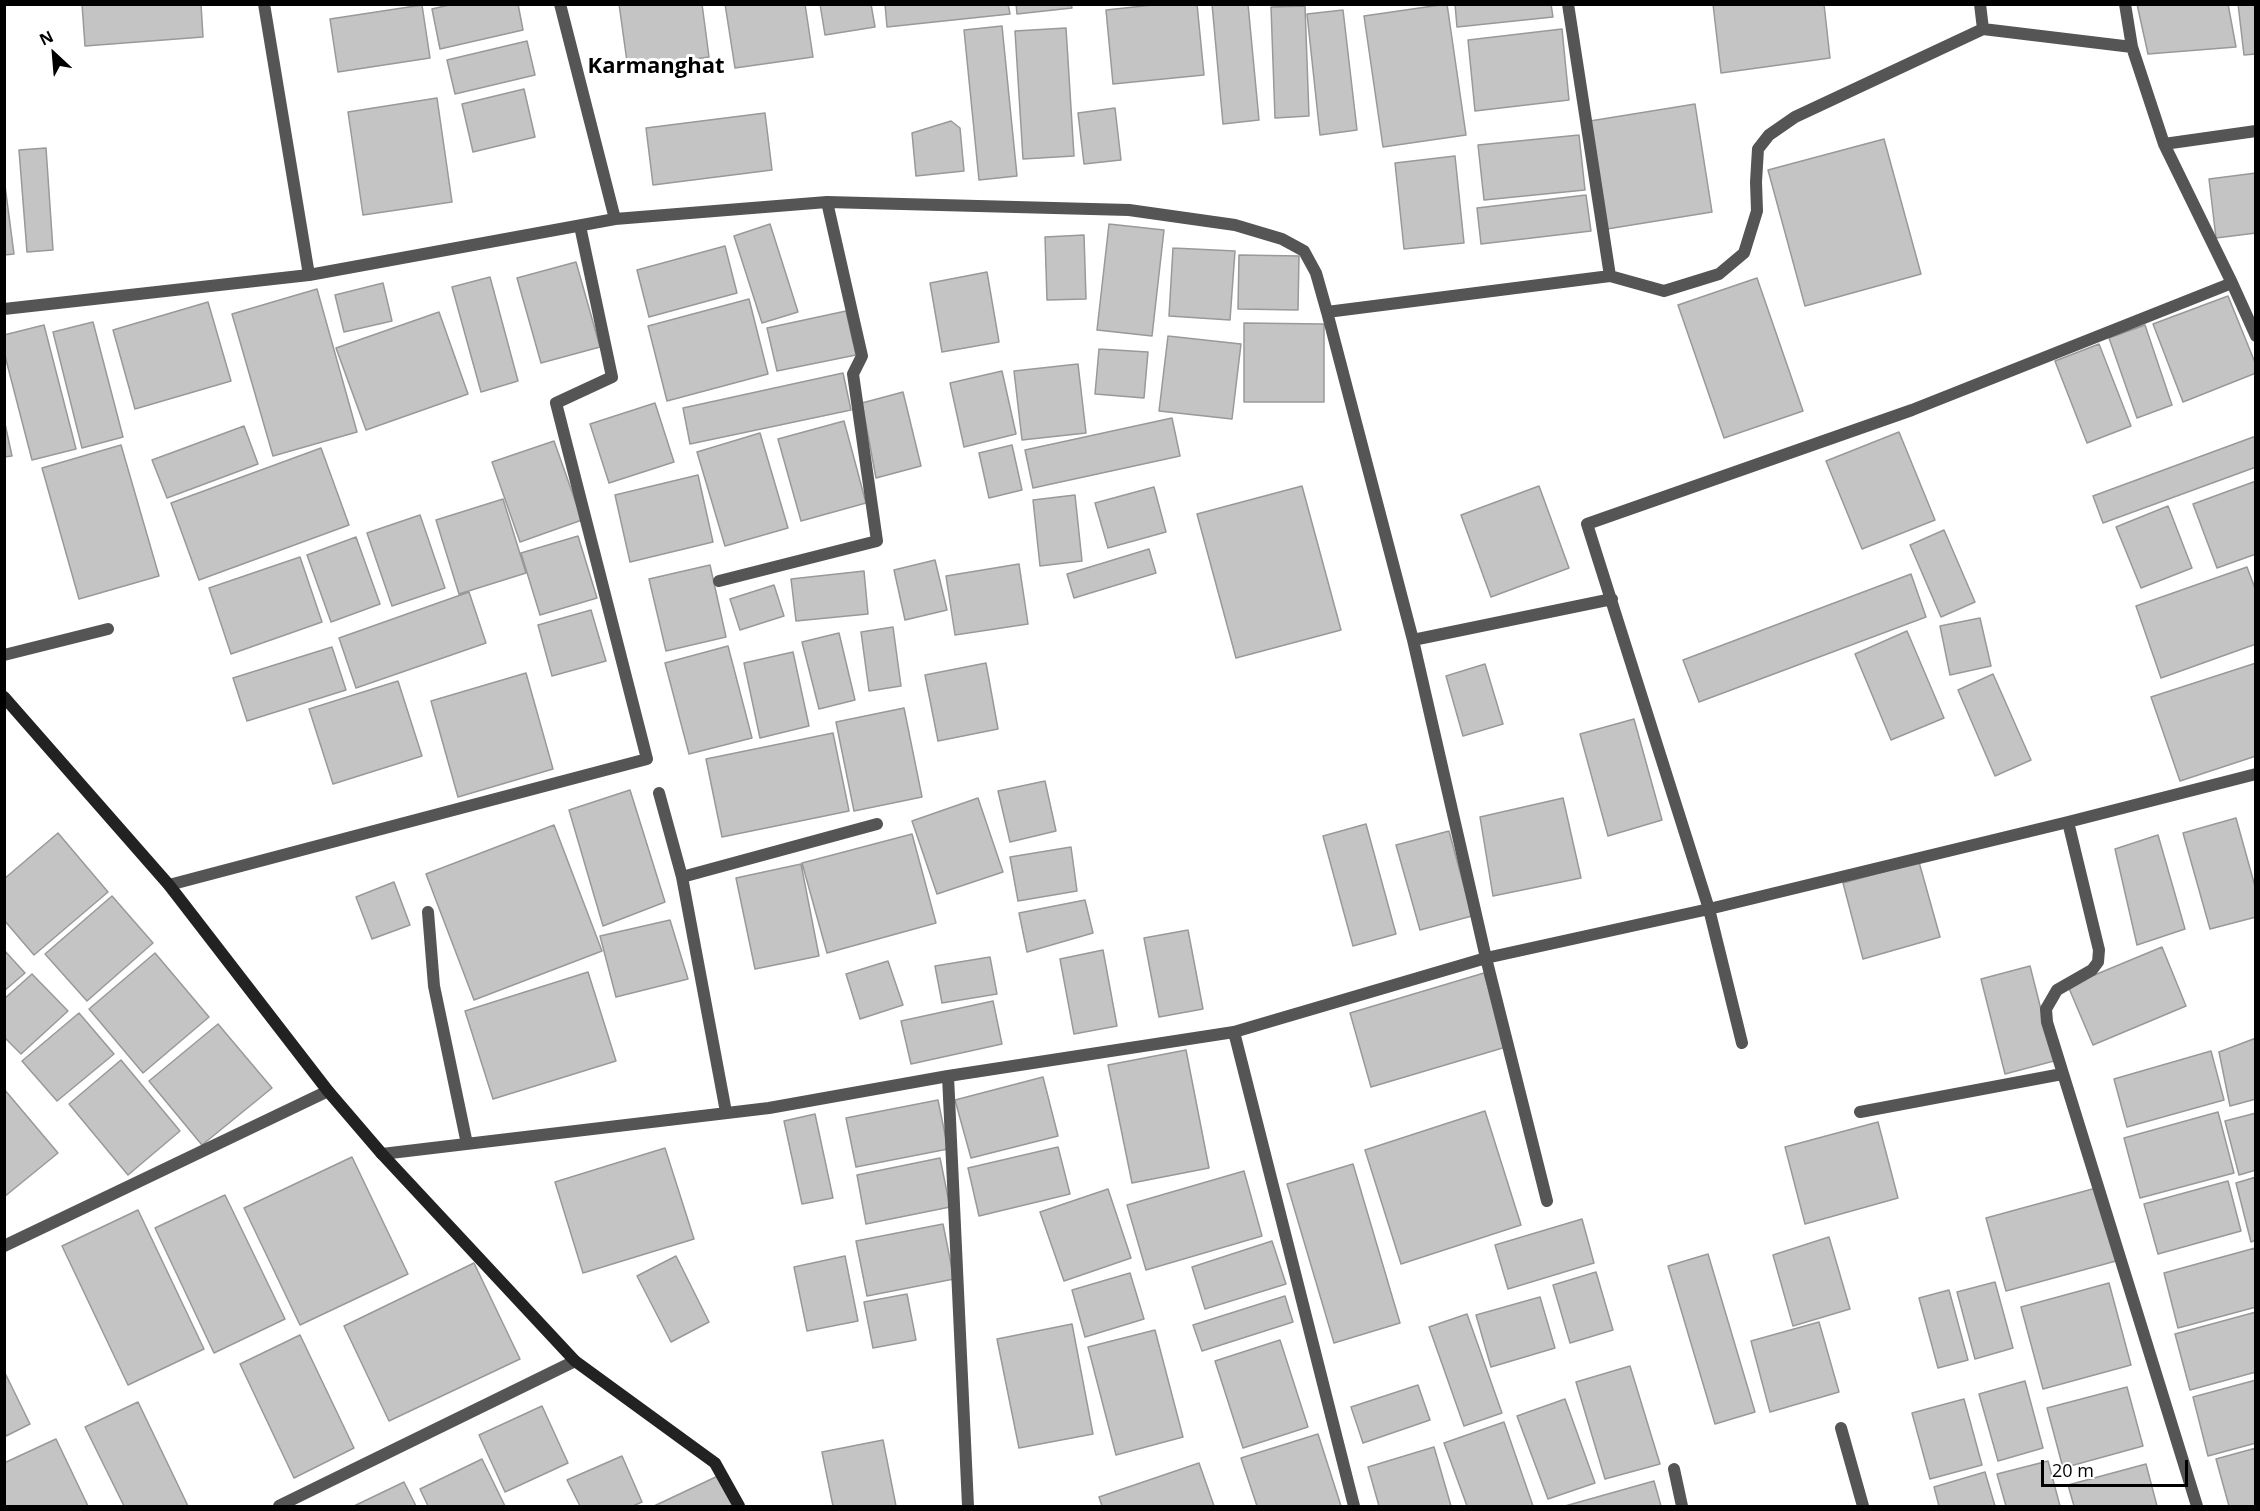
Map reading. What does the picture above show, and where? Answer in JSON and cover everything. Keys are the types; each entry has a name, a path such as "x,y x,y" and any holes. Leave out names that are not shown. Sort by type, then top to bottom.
{"main road":[{"path":"4,697 169,885 328,1091 382,1154 575,1361 715,1463 739,1506"}],"street":[{"path":"264,4 309,275"},
{"path":"560,4 615,219"},
{"path":"1568,4 1610,276"},
{"path":"1980,4 1983,29"},
{"path":"2125,4 2132,47 2164,144 2252,320 2256,336"},
{"path":"1327,312 1610,276 1664,291 1719,274 1744,253 1757,211 1755,182 1758,149 1769,135 1795,117 1983,29 2132,47"},
{"path":"2164,144 2256,131"},
{"path":"4,309 309,275 615,219 827,202 1129,210 1235,225 1282,239 1304,251 1316,273 1327,312 1413,640 1486,958 1547,1201"},
{"path":"720,581 877,541 853,374 862,356 827,202"},
{"path":"169,885 647,759 556,403 612,377 580,226"},
{"path":"1742,1043 1709,909 1587,524 1912,410 2232,283"},
{"path":"1413,640 1612,599"},
{"path":"4,655 108,629"},
{"path":"382,1154 769,1108 948,1076 1234,1032 1486,958 1709,909 2256,774"},
{"path":"659,793 682,876 726,1112"},
{"path":"2068,822 2098,950 2098,962 2092,970 2057,990 2046,1009 2047,1022 2197,1506"},
{"path":"682,876 877,824"},
{"path":"428,912 434,986 467,1144"},
{"path":"1234,1032 1354,1506"},
{"path":"1860,1113 2062,1074"},
{"path":"948,1076 968,1506"},
{"path":"4,1246 328,1091"},
{"path":"279,1506 575,1361"},
{"path":"1840,1428 1863,1506"},
{"path":"1674,1468 1682,1506"}],"building":[{"path":"82,4 201,4 203,37 85,46"},
{"path":"453,4 518,4 523,30 440,49 432,9"},
{"path":"619,4 702,4 709,57 628,69"},
{"path":"725,4 805,4 813,57 735,68"},
{"path":"820,4 871,4 875,27 825,35"},
{"path":"885,4 1008,4 1010,14 887,27"},
{"path":"1016,4 1071,4 1072,8 1017,14"},
{"path":"1162,4 1197,4 1204,75 1113,84 1106,10"},
{"path":"1212,4 1248,4 1259,120 1223,124"},
{"path":"1447,4 1466,135 1383,147 1364,16"},
{"path":"1455,4 1551,4 1553,17 1457,27"},
{"path":"1713,4 1824,4 1830,58 1721,73"},
{"path":"2137,4 2228,4 2236,47 2148,54"},
{"path":"2238,4 2256,4 2256,54 2244,55"},
{"path":"422,5 430,58 338,72 330,19"},
{"path":"1305,6 1309,116 1275,118 1271,7"},
{"path":"1343,10 1357,130 1320,135 1307,14"},
{"path":"1002,26 1017,176 979,180 964,30"},
{"path":"1066,28 1074,156 1023,159 1015,31"},
{"path":"1562,29 1569,100 1475,111 1468,40"},
{"path":"527,41 535,75 455,94 447,60"},
{"path":"524,89 535,137 473,152 462,104"},
{"path":"437,98 452,202 363,215 348,112"},
{"path":"1695,104 1712,212 1607,229 1590,121"},
{"path":"1115,108 1121,160 1084,164 1078,113"},
{"path":"765,113 772,170 653,185 646,128"},
{"path":"951,121 960,128 964,171 916,176 912,133"},
{"path":"1579,135 1585,190 1484,200 1478,145"},
{"path":"1884,139 1921,274 1805,306 1768,170"},
{"path":"46,148 53,250 27,252 19,150"},
{"path":"1455,156 1464,243 1404,249 1395,163"},
{"path":"2256,173 2256,233 2216,238 2209,179"},
{"path":"4,178 14,254 4,255"},
{"path":"1586,195 1591,231 1481,244 1477,208"},
{"path":"770,224 798,312 762,323 734,236"},
{"path":"1109,224 1164,230 1152,336 1097,330"},
{"path":"1084,235 1086,299 1047,300 1045,237"},
{"path":"725,246 737,293 649,317 637,270"},
{"path":"1173,248 1235,251 1230,320 1169,316"},
{"path":"1239,255 1299,256 1298,310 1238,309"},
{"path":"576,262 600,347 541,363 517,278"},
{"path":"987,272 999,342 942,352 930,283"},
{"path":"490,277 518,381 481,392 452,287"},
{"path":"1757,278 1803,411 1724,438 1678,305"},
{"path":"383,283 392,321 344,332 335,295"},
{"path":"317,289 357,432 273,456 232,314"},
{"path":"2228,296 2256,365 2256,373 2183,402 2153,324"},
{"path":"749,299 768,374 667,401 648,326"},
{"path":"208,302 231,381 135,409 113,330"},
{"path":"846,311 856,355 777,371 767,328"},
{"path":"439,312 468,394 366,430 336,348"},
{"path":"93,322 123,437 82,448 53,332"},
{"path":"1244,323 1324,324 1324,402 1244,402"},
{"path":"44,325 76,449 32,460 4,352 4,335"},
{"path":"2145,325 2172,405 2137,418 2109,338"},
{"path":"1168,336 1241,344 1232,419 1159,411"},
{"path":"2099,344 2131,426 2087,443 2055,361"},
{"path":"1099,349 1148,352 1144,398 1095,394"},
{"path":"1078,364 1086,433 1022,440 1014,371"},
{"path":"1002,371 1016,434 964,447 950,383"},
{"path":"843,373 851,410 690,444 683,408"},
{"path":"903,392 921,466 876,478 862,403"},
{"path":"655,403 674,462 609,483 590,424"},
{"path":"1172,418 1180,456 1033,488 1025,450"},
{"path":"4,419 12,456 4,457"},
{"path":"844,421 866,503 801,521 778,439"},
{"path":"244,426 258,464 167,498 152,460"},
{"path":"1899,432 1935,520 1862,549 1826,461"},
{"path":"760,433 788,528 725,546 697,452"},
{"path":"2256,436 2256,467 2103,523 2093,496"},
{"path":"554,441 582,520 520,542 492,462"},
{"path":"121,445 159,576 79,599 42,468"},
{"path":"1012,445 1022,490 989,498 979,453"},
{"path":"321,448 349,525 199,580 171,503"},
{"path":"698,475 713,542 630,562 615,495"},
{"path":"2256,481 2256,554 2217,568 2193,504"},
{"path":"1302,486 1341,630 1236,658 1197,514"},
{"path":"1539,486 1569,568 1491,597 1461,515"},
{"path":"1154,487 1166,532 1108,548 1095,503"},
{"path":"1075,495 1082,561 1040,566 1033,500"},
{"path":"503,499 526,573 459,594 436,520"},
{"path":"2168,506 2192,568 2141,588 2116,527"},
{"path":"420,515 445,588 392,606 367,533"},
{"path":"1944,530 1975,602 1941,617 1910,545"},
{"path":"578,536 597,598 540,615 521,553"},
{"path":"356,537 380,604 331,622 307,555"},
{"path":"1149,549 1156,573 1074,598 1067,574"},
{"path":"300,557 322,622 231,654 209,588"},
{"path":"935,560 947,610 905,620 894,570"},
{"path":"1019,564 1028,624 955,635 946,576"},
{"path":"710,565 726,637 666,651 649,579"},
{"path":"2247,567 2256,591 2256,644 2161,678 2136,606"},
{"path":"864,571 868,614 796,621 791,579"},
{"path":"1911,574 1926,617 1699,702 1683,660"},
{"path":"774,585 784,616 740,630 730,599"},
{"path":"469,592 486,643 356,688 339,638"},
{"path":"591,610 606,661 552,676 538,625"},
{"path":"1980,618 1991,666 1950,675 1940,626"},
{"path":"893,627 901,686 869,691 861,632"},
{"path":"1907,631 1944,718 1891,740 1855,654"},
{"path":"839,633 855,700 819,709 802,642"},
{"path":"728,646 752,738 689,754 665,663"},
{"path":"332,647 346,690 247,721 233,678"},
{"path":"793,652 809,726 760,738 744,663"},
{"path":"986,663 998,729 938,741 925,675"},
{"path":"2256,663 2256,756 2180,781 2151,697"},
{"path":"1485,664 1503,724 1463,736 1446,676"},
{"path":"526,673 553,769 458,797 431,701"},
{"path":"1993,674 2031,760 1995,776 1958,690"},
{"path":"398,681 422,756 333,784 309,709"},
{"path":"904,708 922,797 854,811 836,722"},
{"path":"1634,719 1662,820 1608,836 1580,734"},
{"path":"833,733 849,811 722,837 706,759"},
{"path":"1045,781 1056,831 1010,842 998,791"},
{"path":"630,790 665,902 603,926 569,810"},
{"path":"978,798 1003,872 937,894 912,821"},
{"path":"1563,798 1581,878 1493,896 1480,817"},
{"path":"2236,818 2256,890 2256,917 2210,929 2183,833"},
{"path":"1366,824 1396,934 1353,946 1323,836"},
{"path":"554,825 602,951 474,1000 426,874"},
{"path":"1449,831 1472,916 1420,930 1396,845"},
{"path":"58,833 108,892 34,955 4,920 4,879"},
{"path":"912,834 936,923 827,953 802,863"},
{"path":"2158,835 2185,929 2137,945 2115,849"},
{"path":"1071,847 1077,891 1018,901 1010,857"},
{"path":"1919,862 1940,937 1863,959 1843,883"},
{"path":"801,864 819,956 755,969 736,878"},
{"path":"394,882 410,925 372,939 356,897"},
{"path":"112,896 153,943 87,1001 45,954"},
{"path":"1085,900 1093,933 1027,952 1019,913"},
{"path":"670,920 688,979 616,997 600,936"},
{"path":"1188,930 1203,1009 1159,1017 1144,938"},
{"path":"2162,947 2186,1006 2093,1045 2068,986"},
{"path":"4,950 25,973 4,991"},
{"path":"1103,950 1117,1026 1074,1034 1060,959"},
{"path":"155,953 209,1017 143,1073 89,1009"},
{"path":"990,957 997,994 942,1003 935,966"},
{"path":"888,961 903,1005 860,1019 846,974"},
{"path":"2030,966 2054,1061 2005,1074 1981,979"},
{"path":"588,972 616,1061 493,1099 465,1011"},
{"path":"1484,973 1506,1047 1371,1087 1350,1013"},
{"path":"32,974 68,1011 21,1054 4,1037 4,999"},
{"path":"993,1001 1002,1044 911,1064 901,1021"},
{"path":"79,1013 114,1054 57,1101 22,1061"},
{"path":"218,1024 272,1088 202,1145 149,1081"},
{"path":"2256,1038 2256,1099 2230,1106 2219,1052"},
{"path":"1186,1050 1209,1168 1132,1183 1108,1065"},
{"path":"2211,1051 2224,1100 2127,1127 2114,1079"},
{"path":"121,1060 180,1131 128,1175 69,1104"},
{"path":"1043,1077 1058,1136 971,1158 955,1100"},
{"path":"4,1089 58,1153 4,1197"},
{"path":"938,1100 948,1149 856,1167 846,1118"},
{"path":"1485,1111 1521,1225 1401,1264 1365,1150"},
{"path":"2218,1112 2234,1173 2140,1198 2124,1138"},
{"path":"2256,1113 2256,1170 2239,1175 2225,1121"},
{"path":"815,1114 833,1198 802,1204 784,1121"},
{"path":"1878,1122 1898,1198 1805,1224 1785,1147"},
{"path":"1058,1147 1070,1194 979,1216 968,1168"},
{"path":"665,1148 694,1239 583,1273 555,1182"},
{"path":"352,1157 408,1274 300,1325 244,1208"},
{"path":"940,1158 950,1207 866,1224 857,1175"},
{"path":"1353,1164 1400,1323 1334,1343 1287,1184"},
{"path":"1244,1171 1262,1236 1146,1270 1127,1205"},
{"path":"2256,1177 2256,1240 2251,1242 2236,1183"},
{"path":"2228,1181 2241,1231 2158,1254 2144,1204"},
{"path":"2096,1188 2116,1261 2006,1291 1986,1218"},
{"path":"1108,1189 1131,1258 1064,1281 1040,1212"},
{"path":"225,1195 285,1319 214,1353 155,1228"},
{"path":"138,1210 204,1349 128,1385 62,1246"},
{"path":"1582,1219 1594,1263 1508,1289 1495,1245"},
{"path":"943,1224 954,1279 867,1296 856,1241"},
{"path":"1829,1237 1850,1309 1793,1326 1773,1255"},
{"path":"1272,1241 1286,1284 1205,1309 1192,1267"},
{"path":"2255,1248 2256,1307 2178,1328 2164,1273"},
{"path":"1708,1254 1755,1412 1715,1424 1668,1266"},
{"path":"676,1256 709,1322 671,1342 637,1276"},
{"path":"845,1256 858,1321 807,1331 794,1267"},
{"path":"474,1263 520,1359 389,1421 344,1326"},
{"path":"1596,1272 1613,1330 1570,1343 1553,1285"},
{"path":"1130,1273 1144,1319 1085,1337 1072,1290"},
{"path":"1995,1282 2013,1348 1975,1359 1957,1292"},
{"path":"2109,1283 2131,1365 2043,1389 2021,1307"},
{"path":"1949,1290 1968,1360 1938,1368 1919,1298"},
{"path":"907,1294 916,1340 873,1348 864,1302"},
{"path":"1285,1296 1293,1322 1202,1351 1193,1325"},
{"path":"1540,1297 1555,1348 1491,1367 1476,1315"},
{"path":"2256,1312 2256,1372 2190,1390 2175,1334"},
{"path":"1467,1314 1502,1413 1464,1426 1429,1327"},
{"path":"1819,1322 1839,1392 1770,1412 1751,1341"},
{"path":"1072,1324 1093,1434 1019,1448 997,1339"},
{"path":"1155,1330 1183,1437 1116,1455 1088,1347"},
{"path":"300,1335 354,1448 294,1478 240,1364"},
{"path":"1280,1340 1308,1427 1243,1448 1215,1361"},
{"path":"1630,1366 1660,1464 1605,1479 1576,1382"},
{"path":"4,1371 30,1424 4,1437"},
{"path":"2256,1380 2256,1443 2208,1456 2193,1397"},
{"path":"2025,1381 2043,1448 1998,1461 1979,1394"},
{"path":"1418,1385 1430,1420 1363,1443 1351,1407"},
{"path":"2127,1387 2143,1446 2063,1468 2047,1408"},
{"path":"1565,1399 1595,1483 1548,1499 1517,1416"},
{"path":"1964,1399 1982,1465 1930,1479 1912,1413"},
{"path":"138,1402 188,1506 124,1506 85,1427"},
{"path":"542,1406 568,1463 505,1492 479,1435"},
{"path":"1504,1422 1533,1506 1467,1506 1444,1443"},
{"path":"1318,1434 1341,1506 1257,1506 1241,1458"},
{"path":"56,1439 88,1506 5,1506 4,1463"},
{"path":"883,1440 896,1506 833,1506 822,1452"},
{"path":"1434,1447 1451,1506 1379,1506 1368,1467"},
{"path":"2256,1448 2256,1506 2229,1506 2216,1459"},
{"path":"622,1456 642,1502 633,1506 580,1506 567,1480"},
{"path":"482,1459 505,1506 428,1506 420,1489"},
{"path":"2048,1461 2060,1506 2006,1506 1997,1474"},
{"path":"1199,1463 1214,1506 1102,1506 1099,1497"},
{"path":"2146,1464 2157,1506 2074,1506 2068,1485"},
{"path":"1985,1472 1995,1506 1939,1506 1934,1487"},
{"path":"720,1475 735,1506 654,1506"},
{"path":"1654,1481 1661,1506 1565,1506"},
{"path":"404,1482 416,1506 354,1506"}],"district":[{"name":"Karmanghat","path":"656,67"}]}
